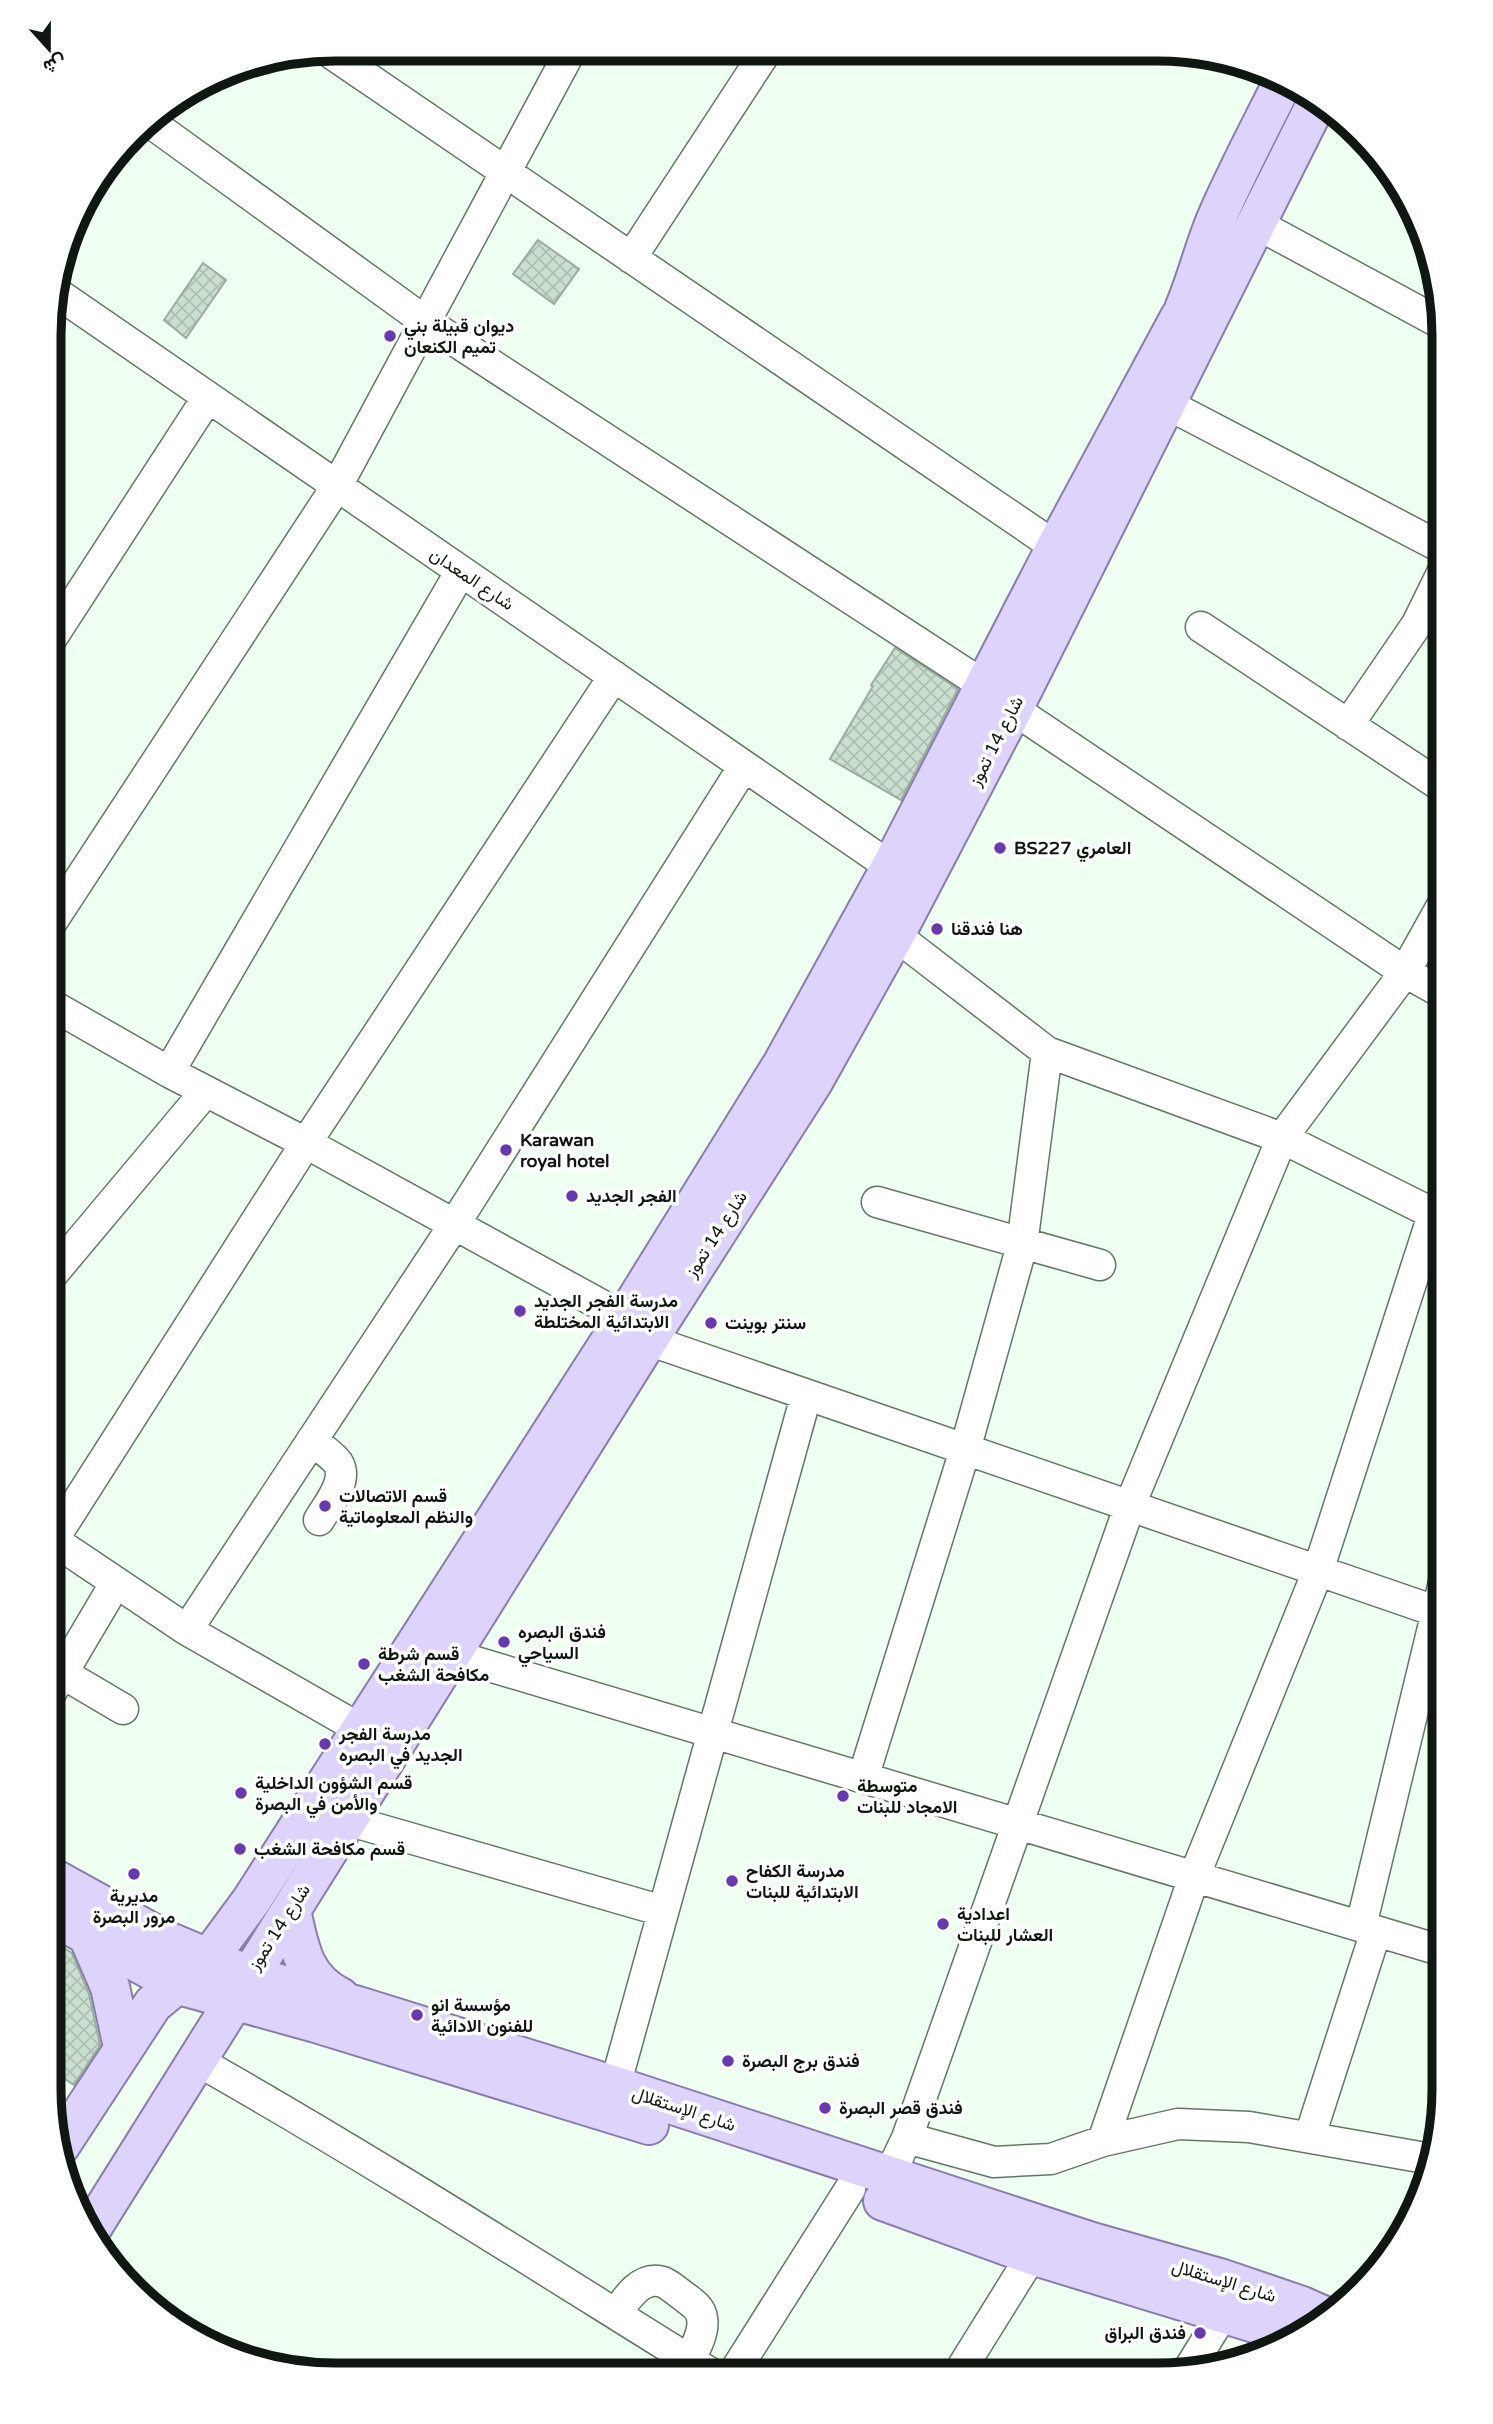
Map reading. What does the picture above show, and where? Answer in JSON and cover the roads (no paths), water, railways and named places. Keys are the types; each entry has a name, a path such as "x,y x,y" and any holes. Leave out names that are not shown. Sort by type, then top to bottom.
{"main road":[{"path":"1198,309 1197,279 1206,245 1279,90"},
{"path":"1263,205 1301,101"},
{"path":"1263,205 1313,109"},
{"path":"1263,205 1327,120"},
{"name":"شارع 14 تموز","path":"66,2136 153,2004 209,1958 251,1901 362,1730 637,1329 813,1082 895,935 999,698 1056,547 1263,205"},
{"name":"شارع 14 تموز","path":"95,2221 449,1654 637,1329 891,867 999,698 1165,403 1198,309"},
{"name":"شارع الإستقلال","path":"61,1883 165,1940 209,1958 240,1988 316,2024 776,2164 1032,2255 1284,2332"},
{"path":"291,1910 303,1961 310,1972 334,1994 358,2006"},
{"name":"شارع الإستقلال","path":"61,1921 179,1985 240,1988 358,2006 615,2086 1092,2242 1243,2286 1315,2313"},
{"path":"89,1936 110,1987 123,2047"},
{"path":"196,2060 229,2041 261,2028 316,2024"}],"street":[{"path":"343,61 1056,547"},
{"path":"61,908 337,486 565,61"},
{"path":"631,258 760,61"},
{"path":"159,125 426,322 999,698 1405,972 1432,987"},
{"path":"1263,205 1431,317"},
{"name":"شارع المعدان","path":"64,298 891,867"},
{"path":"61,624 208,397"},
{"path":"1165,403 1432,543"},
{"path":"169,1072 461,571"},
{"path":"1348,724 1418,624 1432,594"},
{"path":"1201,627 1432,780"},
{"path":"61,1523 306,1143 614,676"},
{"path":"187,1630 454,1225 744,766"},
{"path":"888,2176 907,2137 1130,1505 1282,1138 1405,972 1432,924"},
{"path":"895,935 1047,1052 1282,1138 1432,1214"},
{"path":"61,1010 169,1072 306,1143 637,1329 806,1395 1432,1611"},
{"path":"863,1778 965,1450 1023,1245 1047,1052"},
{"path":"61,1264 206,1091"},
{"path":"877,1202 1100,1265"},
{"path":"1103,2141 1194,1877 1318,1571 1432,1235"},
{"path":"615,2086 806,1395"},
{"path":"312,1440 337,1463 341,1471 339,1485 319,1520"},
{"path":"61,1546 187,1630 362,1730"},
{"path":"61,1676 115,1584"},
{"path":"1310,2136 1369,1929 1432,1645"},
{"path":"449,1654 1432,1948"},
{"path":"61,1686 123,1709"},
{"path":"347,1820 663,1911"},
{"path":"196,2060 388,2172 695,2363"},
{"path":"907,2137 994,2162 1051,2159 1103,2141 1178,2124 1250,2127 1423,2157"},
{"path":"740,2363 850,2189"},
{"path":"965,2363 1032,2255"},
{"path":"615,2314 634,2290 653,2281 663,2282 691,2301 703,2317 701,2363"},
{"path":"1195,2360 1224,2312"}],"place":[{"name":"ديوان قبيلة بني تميم الكنعان","path":"390,336"},
{"name":"BS227 العامري","path":"1000,848"},
{"name":"هنا فندقنا","path":"937,929"},
{"name":"Karawan royal hotel","path":"506,1150"},
{"name":"الفجر الجديد","path":"572,1196"},
{"name":"مدرسة الفجر الجديد الابتدائية المختلطة","path":"520,1311"},
{"name":"سنتر بوينت","path":"711,1323"},
{"name":"قسم الاتصالات والنظم المعلوماتية","path":"325,1506"},
{"name":"فندق البصره السياحي","path":"504,1642"},
{"name":"قسم شرطة مكافحة الشغب","path":"364,1664"},
{"name":"مدرسة الفجر الجديد في البصره","path":"325,1744"},
{"name":"قسم الشؤون الداخلية والأمن في البصرة","path":"241,1793"},
{"name":"متوسطة الامجاد للبنات","path":"843,1796"},
{"name":"قسم مكافحة الشغب","path":"240,1849"},
{"name":"مديرية مرور البصرة","path":"134,1874"},
{"name":"مدرسة الكفاح الابتدائية للبنات","path":"732,1881"},
{"name":"اعدادية العشار للبنات","path":"943,1924"},
{"name":"مؤسسة انو للفنون الادائية","path":"417,2015"},
{"name":"فندق برج البصرة","path":"728,2061"},
{"name":"فندق قصر البصرة","path":"825,2108"},
{"name":"فندق البراق","path":"1200,2333"}]}
